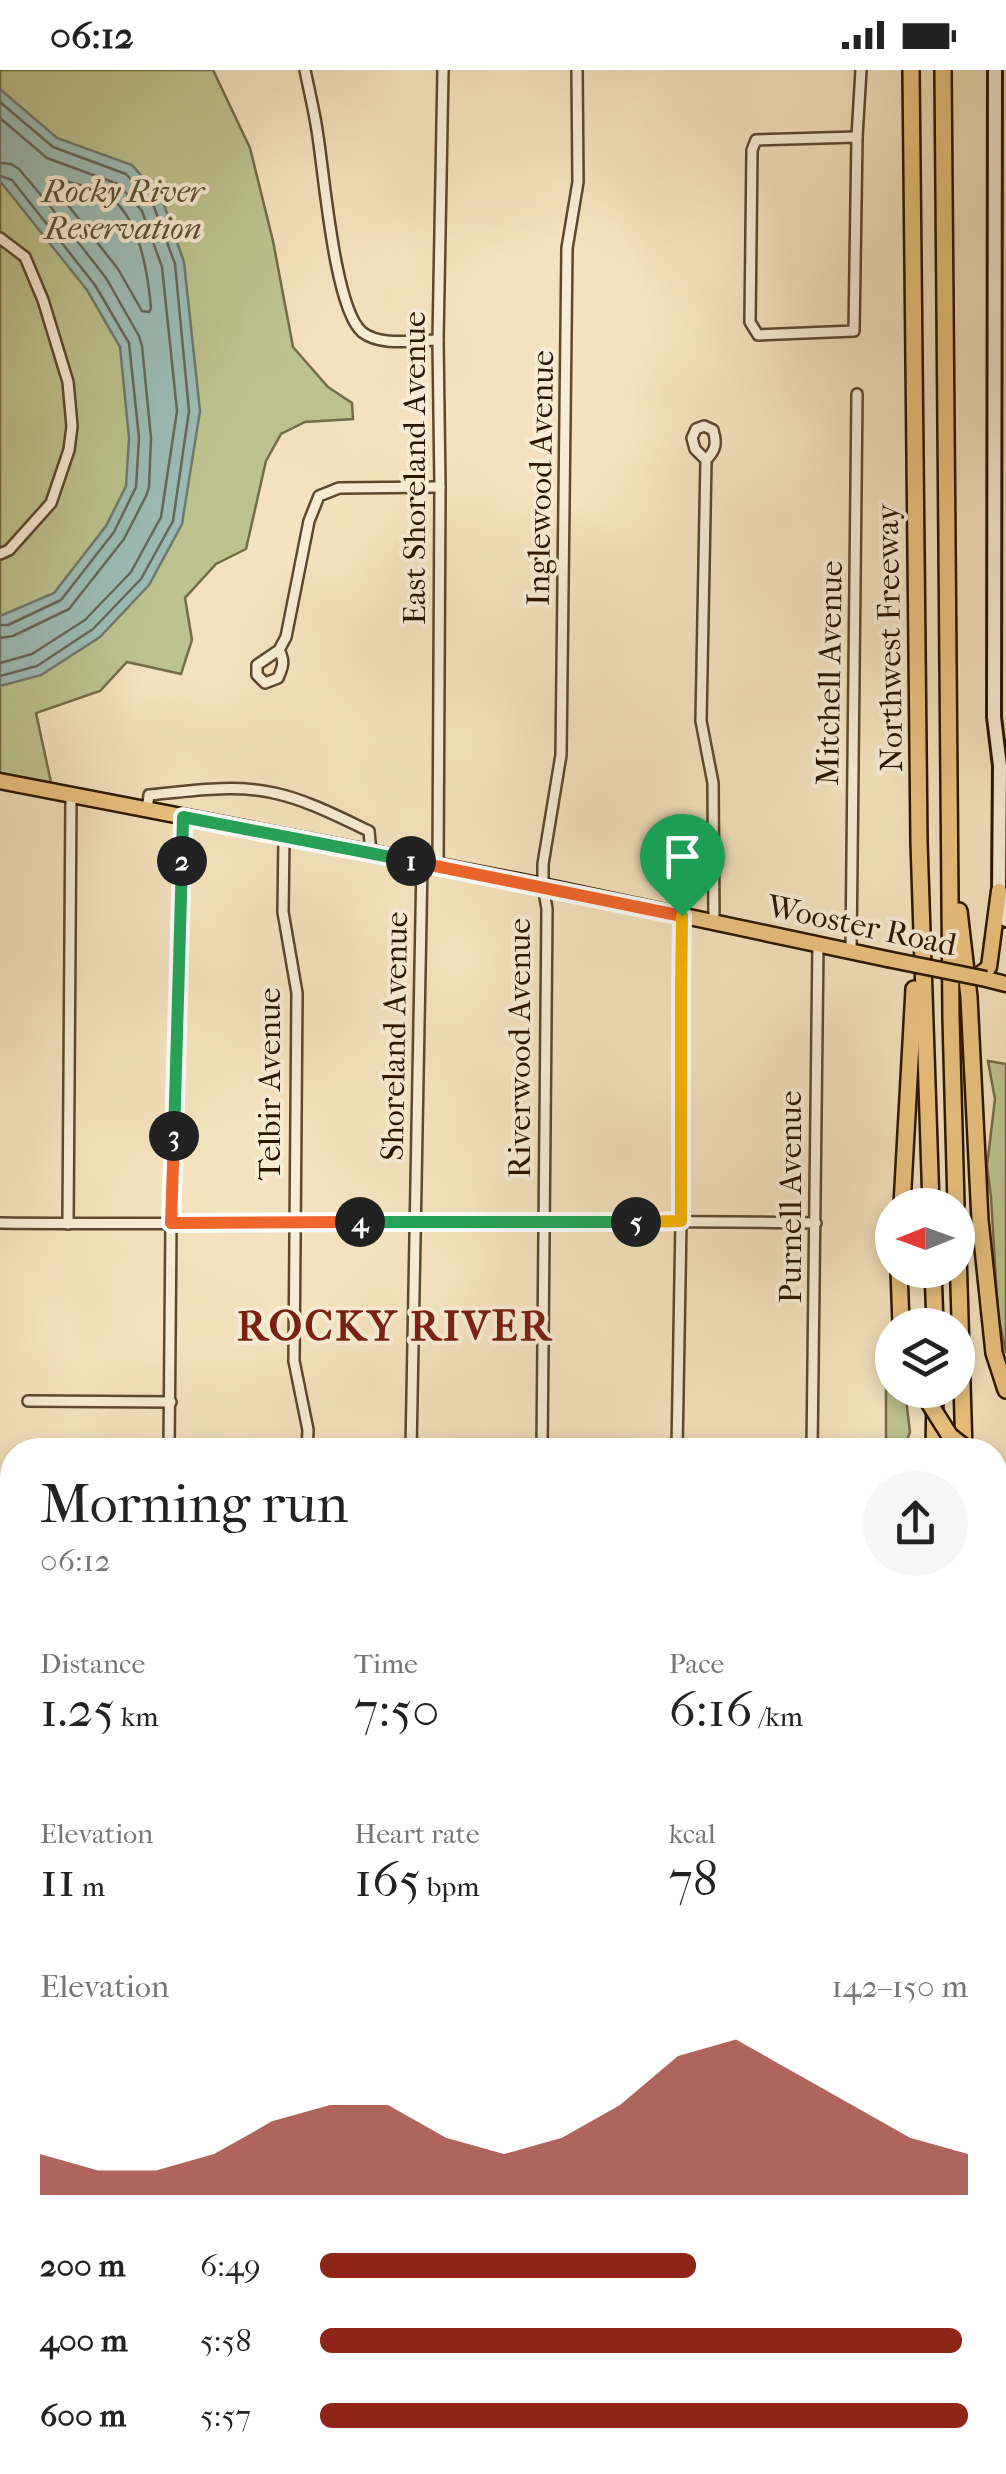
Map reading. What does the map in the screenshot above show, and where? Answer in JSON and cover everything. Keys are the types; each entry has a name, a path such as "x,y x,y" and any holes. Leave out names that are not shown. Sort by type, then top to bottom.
{"highway":[{"name":"Northwest Freeway","path":"911,70 920,890 929,1188"},
{"name":"Northwest Freeway","path":"943,70 956,1188"},
{"path":"950,833 969,997 980,1220 994,1353 1006,1390"},
{"path":"903,1188 920,890"},
{"path":"959,1288 966,1438"},
{"path":"932,1408 952,1438"},
{"path":"934,1438 935,1408"}],"main road":[{"path":"984,974 999,892 1000,766 994,717 995,70"},
{"path":"1000,766 1006,748"},
{"name":"Wooster Road","path":"0,781 543,886 887,959 984,974 1006,984"},
{"path":"999,892 1006,920"}],"street":[{"path":"304,70 317,128 340,287 350,316 362,332 381,341 438,340"},
{"name":"East Shoreland Avenue","path":"438,866 438,340 444,70"},
{"name":"Inglewood Avenue","path":"543,886 561,755 567,248 578,182 577,70"},
{"path":"858,137 756,140 752,150 750,322 758,335 854,331 862,70"},
{"path":"0,238 24,258 43,300 68,382 72,426 69,450 51,503 10,550 0,554"},
{"name":"Mitchell Avenue","path":"850,951 857,394"},
{"path":"706,460 701,721 713,783 714,922"},
{"path":"279,650 286,637 309,520 319,496 339,488 440,487"},
{"path":"147,810 149,794 225,788 274,793 369,831 371,853"},
{"path":"68,1224 71,796"},
{"path":"170,1438 171,1223 183,817"},
{"name":"Telbir Avenue","path":"284,837 283,912 297,994 294,1361 308,1438"},
{"name":"Shoreland Avenue","path":"411,1438 422,863"},
{"name":"Riverwood Avenue","path":"542,1438 546,909 543,886"},
{"path":"676,1438 682,916"},
{"name":"Purnell Avenue","path":"812,1438 818,944"},
{"path":"0,1223 816,1223"},
{"path":"28,1401 172,1402"}],"green space":[{"name":"Rocky River Reservation","path":"0,70 213,70 250,148 293,347 328,387 352,403 353,419 305,422 281,434 266,461 246,549 216,564 185,598 192,640 181,674 127,662 100,691 36,713 52,787 0,777"},
{"path":"988,1061 1006,1064 1006,1353 998,1315 987,1166 995,1099"},
{"path":"886,1408 907,1408 908,1438 886,1438"}],"water":[{"path":"0,89 57,138 132,165 162,199 184,262 200,411 182,524 149,585 100,637 41,675 0,686 0,616 54,593 106,526 126,486 129,438 120,347 87,290 0,181"}],"district":[{"name":"ROCKY RIVER","path":"395,1325"}],"route":[{"path":"183,817 682,916 681,1221 171,1223 183,817"}]}
